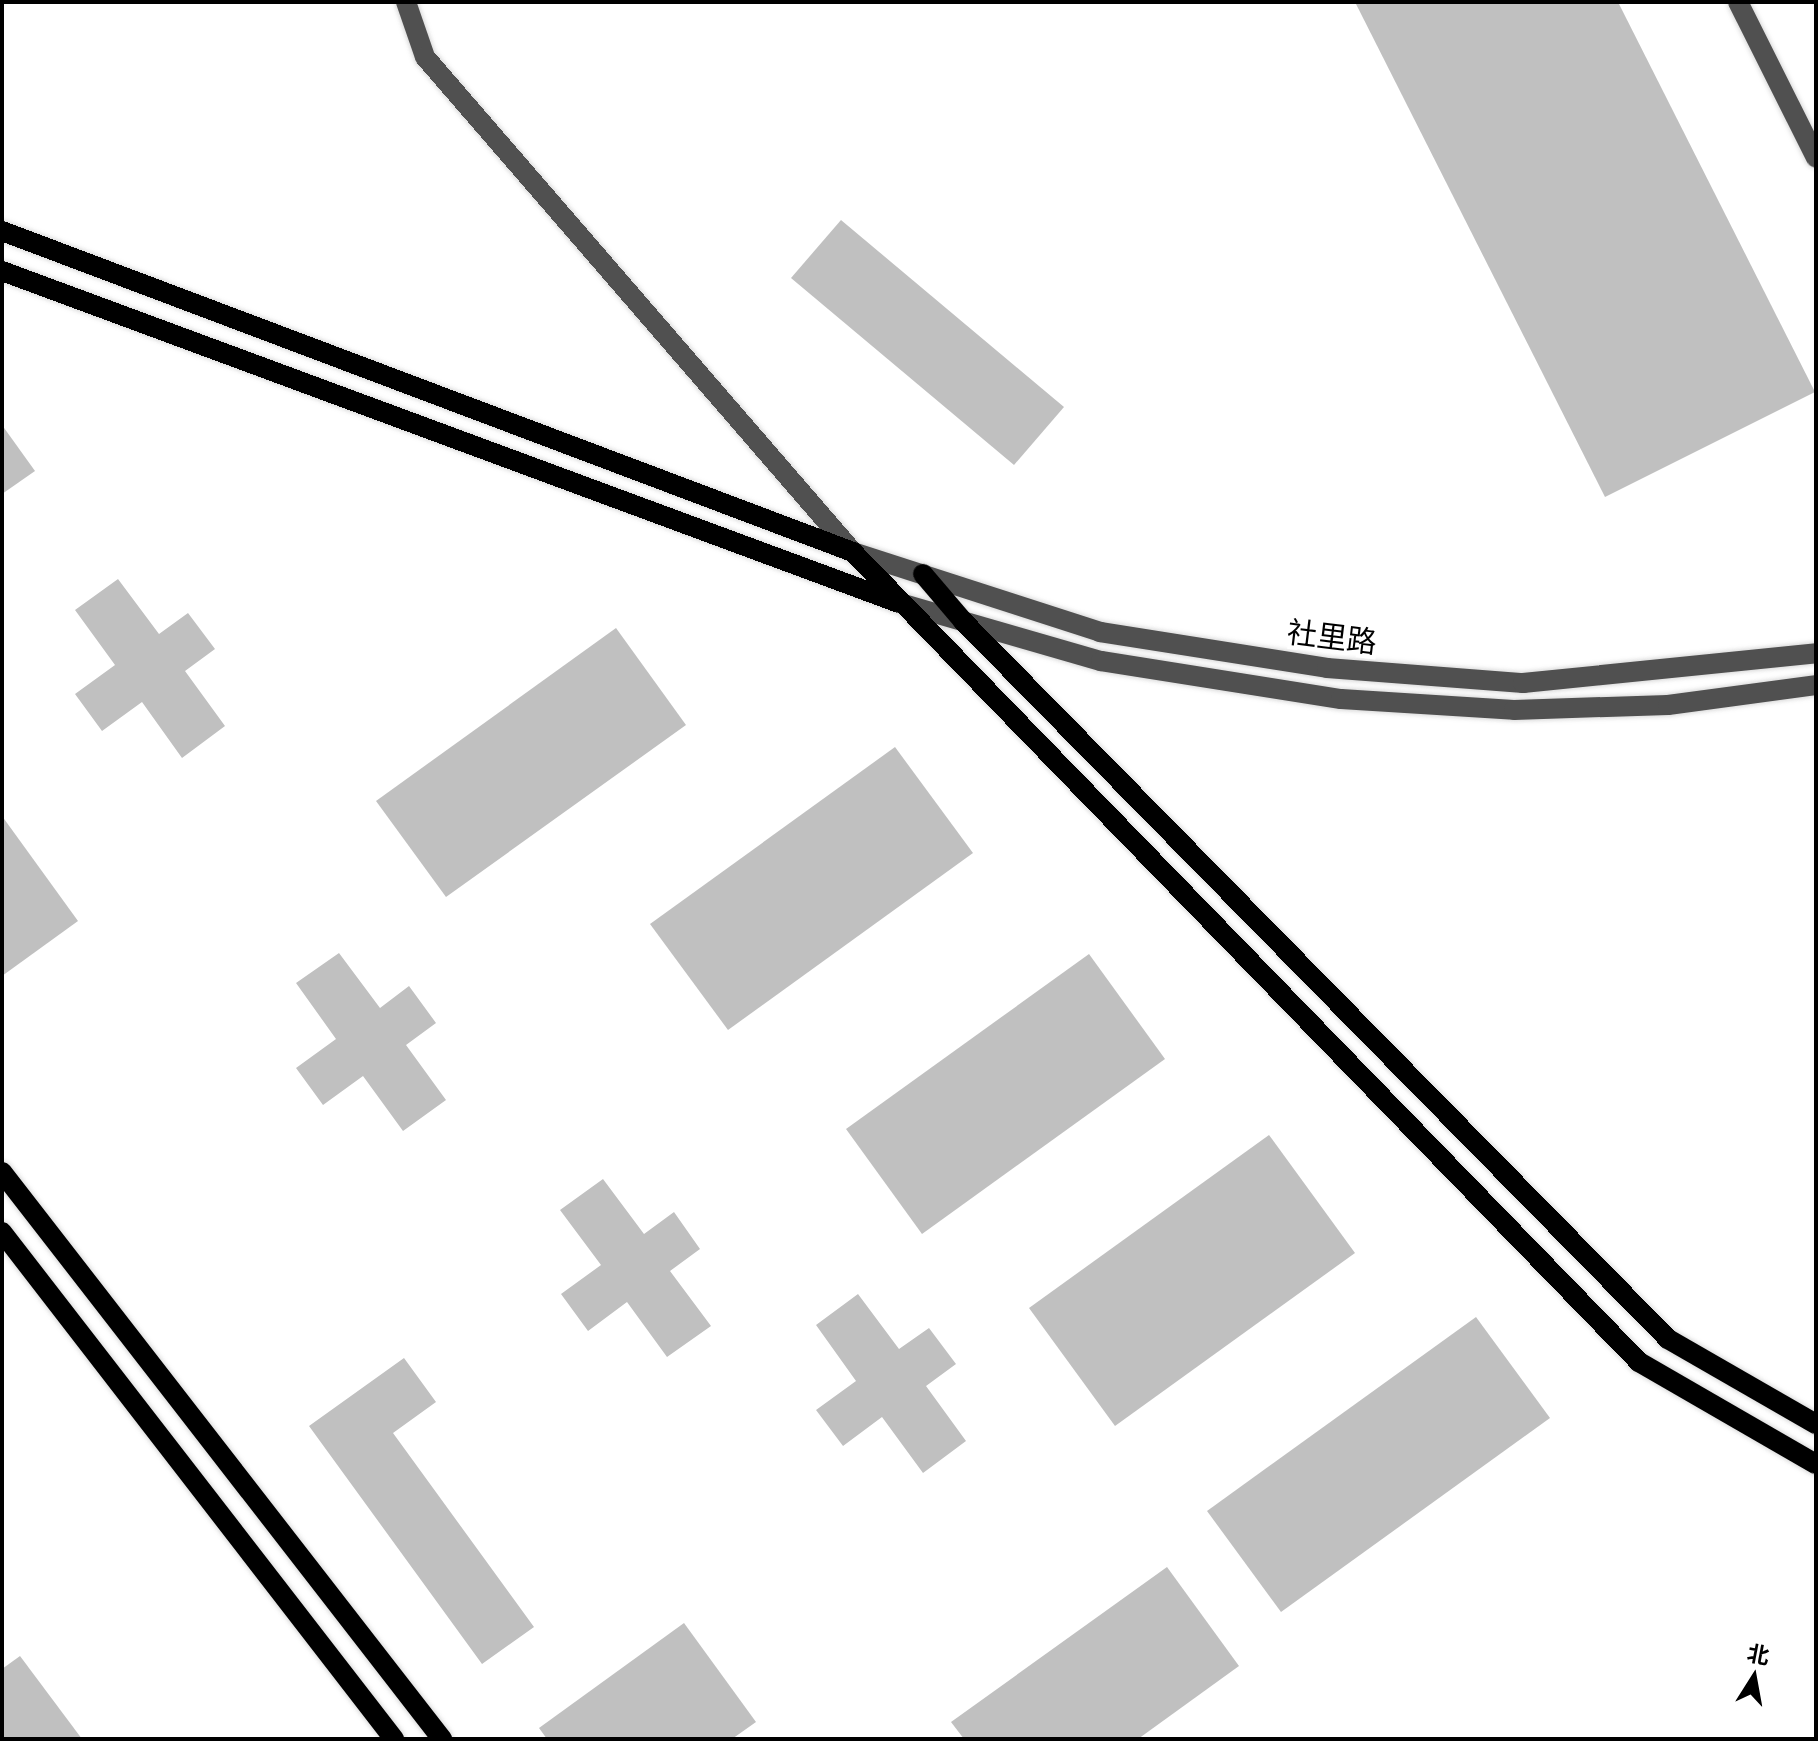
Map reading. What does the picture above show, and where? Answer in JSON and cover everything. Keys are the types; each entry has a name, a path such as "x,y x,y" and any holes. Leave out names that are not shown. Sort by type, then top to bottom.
{"main road":[{"path":"2,231 853,552 1639,1362 1816,1464"},
{"path":"2,271 903,604"},
{"path":"923,574 963,621 1668,1339 1816,1424"},
{"path":"2,1172 442,1739"},
{"path":"2,1232 394,1739"}],"street":[{"path":"406,2 425,57 853,552"},
{"path":"1738,2 1816,158"},
{"name":"社里路","path":"853,552 1100,632 1327,668 1523,683 1816,653"},
{"name":"社里路","path":"903,604 1101,661 1341,699 1529,710 1668,705 1816,685"}],"building":[{"path":"1355,2 1618,2 1815,392 1605,497"},
{"path":"841,220 1064,407 1014,465 791,278"},
{"path":"2,425 35,471 2,494"},
{"path":"118,579 159,634 188,613 215,649 185,671 225,726 182,758 142,702 102,731 75,694 115,665 75,610"},
{"path":"616,628 686,725 446,897 376,801"},
{"path":"895,747 973,853 728,1030 650,924"},
{"path":"2,816 78,921 2,976"},
{"path":"339,953 380,1008 409,986 436,1023 406,1045 446,1100 403,1131 363,1076 323,1105 296,1068 336,1039 296,983"},
{"path":"1089,954 1165,1059 922,1234 846,1129"},
{"path":"1269,1135 1355,1253 1115,1426 1029,1308"},
{"path":"603,1179 644,1234 674,1212 700,1249 670,1271 711,1326 667,1357 627,1302 588,1331 561,1294 601,1265 560,1210"},
{"path":"858,1294 899,1349 929,1328 956,1364 926,1386 966,1441 923,1473 882,1417 843,1446 816,1410 856,1381 816,1325"},
{"path":"1476,1317 1550,1418 1281,1612 1207,1511"},
{"path":"404,1358 436,1402 393,1433 534,1627 482,1664 309,1426"},
{"path":"1167,1567 1239,1666 1138,1739 964,1739 951,1722"},
{"path":"684,1623 756,1722 732,1739 547,1739 539,1728"},
{"path":"20,1656 82,1739 2,1739 2,1669"}]}
